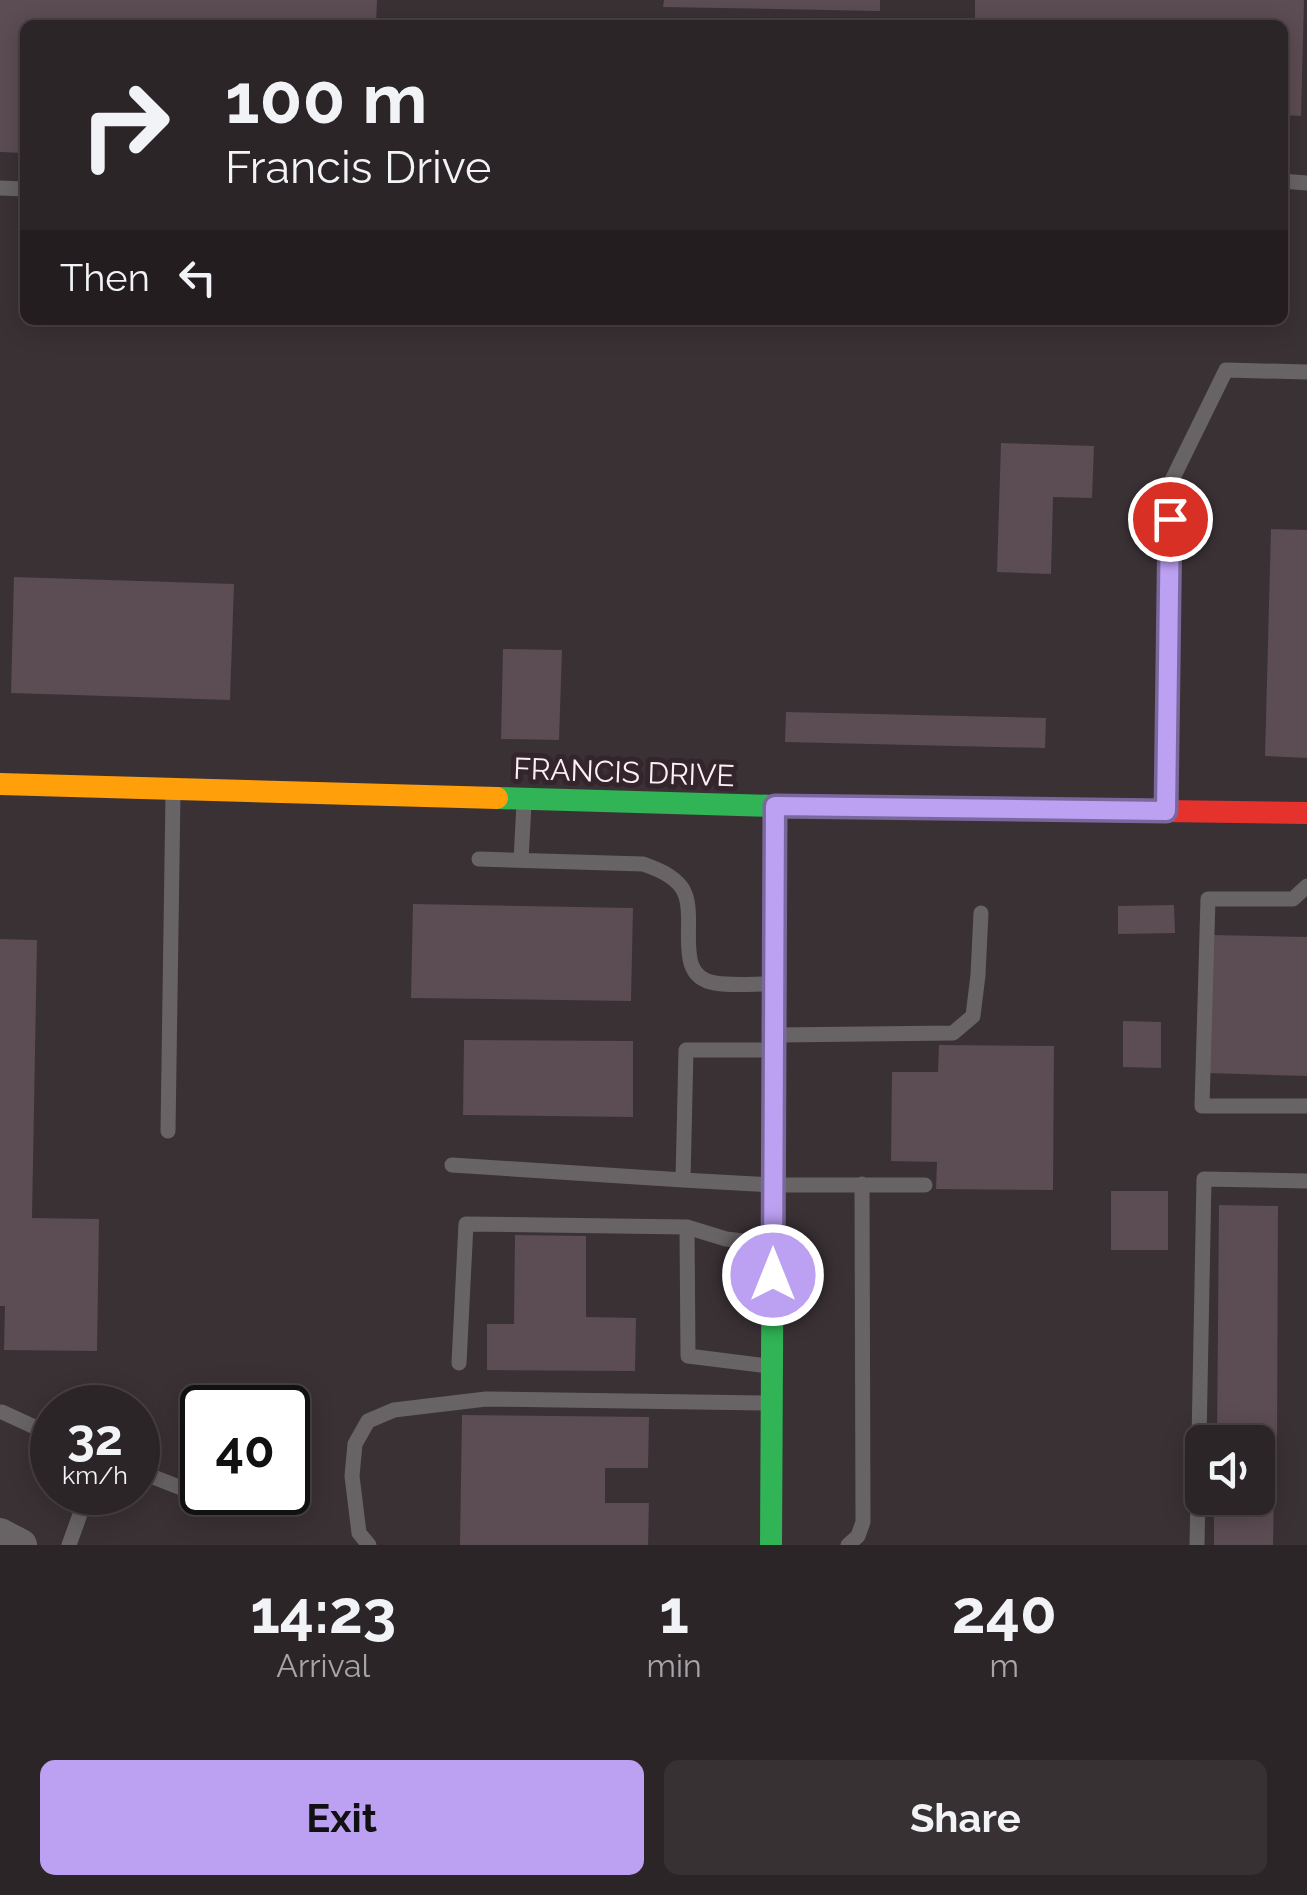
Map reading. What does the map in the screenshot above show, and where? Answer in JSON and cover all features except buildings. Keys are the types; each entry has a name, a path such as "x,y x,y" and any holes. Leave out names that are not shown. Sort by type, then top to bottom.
{"street":[{"name":"FRANCIS DRIVE","path":"0,784 775,806 1307,813"},
{"path":"771,1545 775,806"},
{"path":"0,1534 21,1545"}],"lane":[{"path":"1166,811 1171,482 1226,370 1307,372"},
{"path":"168,1131 174,788"},
{"path":"521,860 524,799"},
{"path":"479,859 643,864 657,869 672,878 685,894 689,957 692,968 702,978 713,983 774,984"},
{"path":"1307,886 1293,899 1208,899 1202,1106 1307,1106"},
{"path":"683,1180 686,1050 953,1033 973,1016 981,913"},
{"path":"452,1166 774,1185 925,1185"},
{"path":"1197,1545 1204,1179 1307,1181"},
{"path":"848,1545 858,1536 863,1522 862,1184"},
{"path":"459,1362 466,1224 687,1228 726,1239 773,1244"},
{"path":"687,1228 688,1356 772,1366"},
{"path":"369,1545 359,1533 352,1476 355,1444 368,1421 394,1410 486,1399 772,1403"},
{"path":"2,1412 30,1425"},
{"path":"69,1545 80,1515"}],"traffic: fast":[{"path":"497,798 1017,809"},
{"path":"771,1545 775,806"}],"traffic: slow":[{"path":"0,784 497,798"}],"traffic: jam":[{"path":"1017,809 1307,813"}],"route":[{"path":"773,1275 775,806 1166,811 1170,519"}]}
